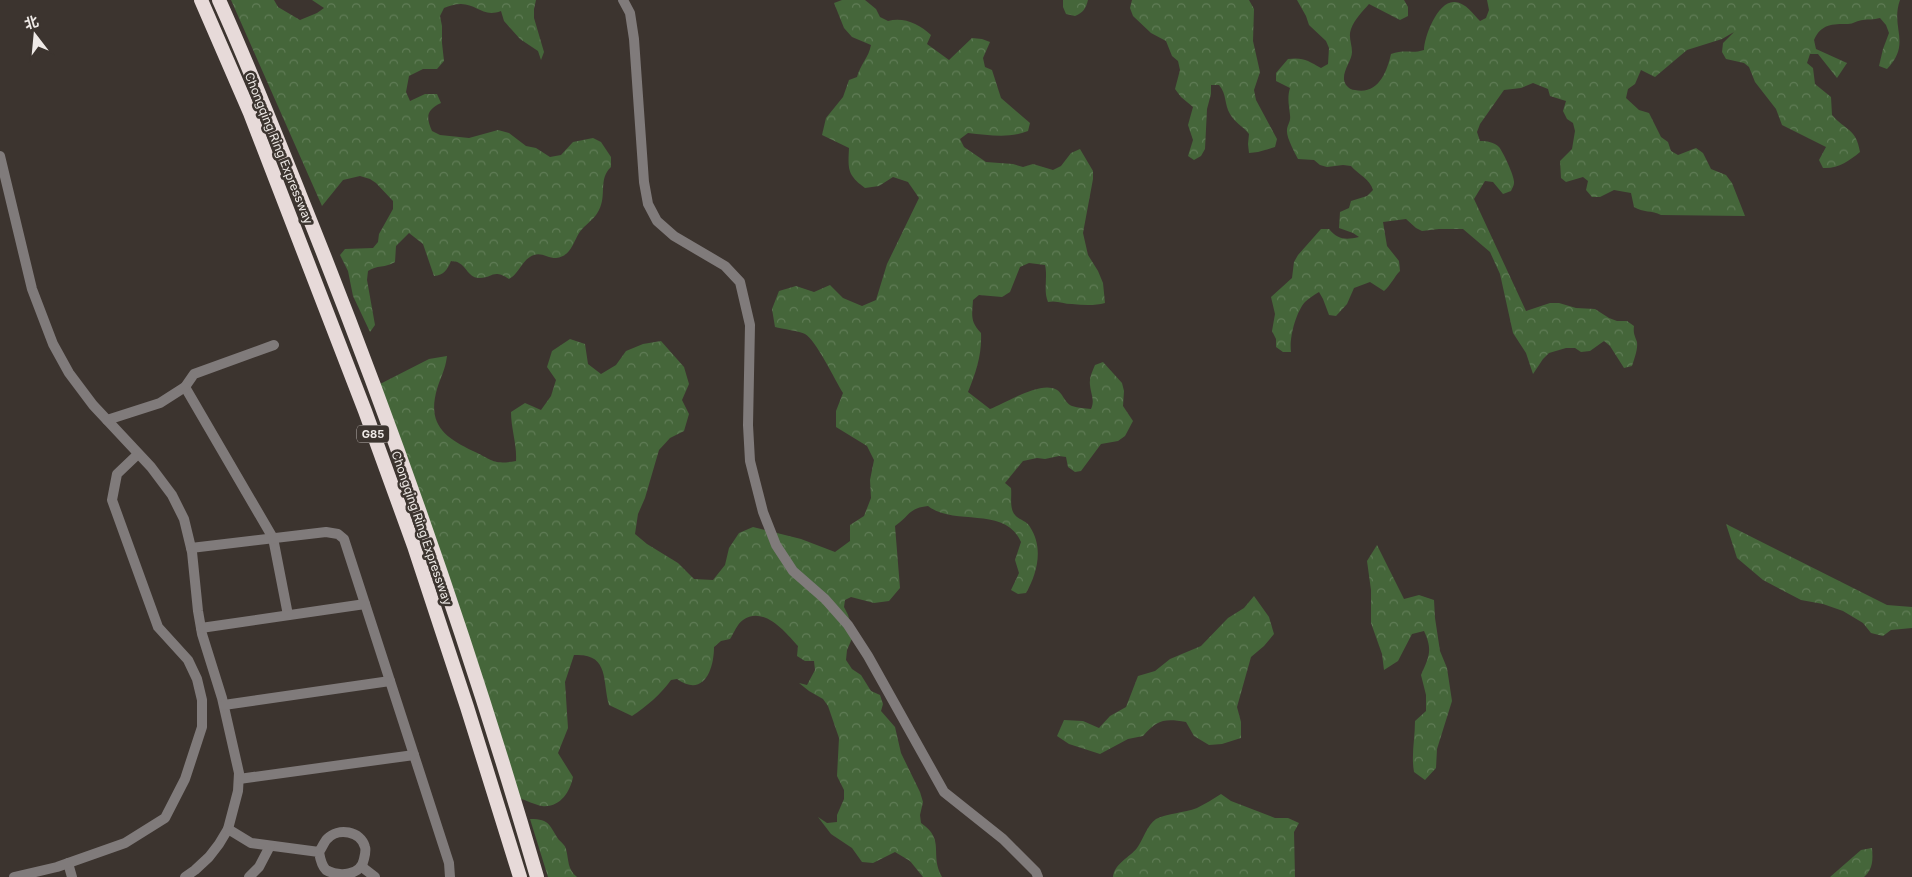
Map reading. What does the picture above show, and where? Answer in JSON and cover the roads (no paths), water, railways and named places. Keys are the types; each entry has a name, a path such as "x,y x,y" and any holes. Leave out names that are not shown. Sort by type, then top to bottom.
{"highway":[{"name":"Chongqing Ring Expressway","path":"201,0 250,113 365,411 414,546 455,669 520,877"},
{"name":"Chongqing Ring Expressway","path":"219,0 334,279 381,403 434,551 483,701 537,877"}],"street":[{"path":"623,0 630,14 634,39 644,182 648,204 658,221 674,236 725,266 740,282 750,325 748,425 750,461 764,512 776,545 793,571 825,599 848,625 868,656 944,792 1003,839 1036,872 1038,877"},
{"path":"0,156 32,289 53,344 69,373 107,420 151,467 172,495 184,519 191,548 201,628 224,705 236,754 239,779 238,791 228,829 209,857 185,877"},
{"path":"107,420 160,403 185,387 194,374 274,345"},
{"path":"185,387 273,538 288,615"},
{"path":"14,877 68,863 125,843 165,818 185,779 202,727 202,700 197,679 188,660 158,627 112,500 117,474 138,454"},
{"path":"191,548 326,532 338,534 344,539 449,863 450,877"},
{"path":"201,628 365,604"},
{"path":"224,705 390,681"},
{"path":"239,779 414,755"},
{"path":"228,829 251,844 319,852"},
{"path":"340,832 353,834 361,839 366,848 362,867 354,875 333,876 326,870 320,860 319,852 326,839 340,832"},
{"path":"249,877 259,867 270,846"},
{"path":"68,863 72,877"},
{"path":"362,867 375,877"}]}
